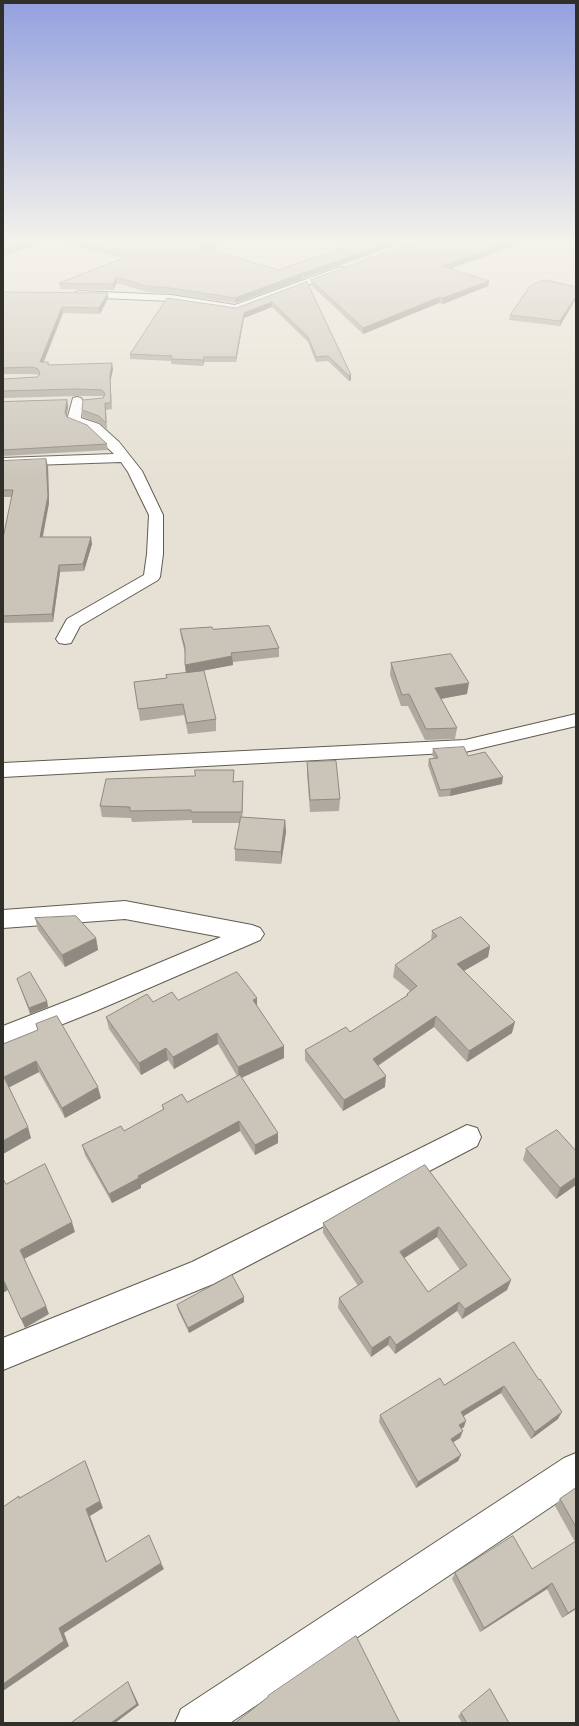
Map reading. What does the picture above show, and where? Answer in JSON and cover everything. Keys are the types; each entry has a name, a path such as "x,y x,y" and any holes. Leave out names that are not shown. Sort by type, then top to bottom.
{"street":[{"path":"65,639 73,623 152,577 155,554 156,515 135,471 114,445 94,427 74,420 77,401"},
{"path":"3,462 124,458"},
{"path":"3,770 465,746 576,720"},
{"path":"3,919 125,910 252,934 89,1003 3,1037"},
{"path":"3,1354 202,1273 467,1137"},
{"path":"195,1723 576,1470"}],"building":[{"path":"3,321 57,321 40,362 48,362 48,365 112,363 110,376 111,403 105,403 106,423 99,416 82,410 83,400 103,398 105,394 102,390 76,389 3,391 3,379 37,377 40,374 38,369 33,367 3,368"},
{"path":"152,321 243,321 236,357 204,357 203,360 171,359 172,356 130,354"},
{"path":"291,321 325,321 351,375 349,376 328,356 316,357 308,337"},
{"path":"355,321 382,321 363,328"},
{"path":"67,400 65,413 67,417 87,425 107,444 3,450 3,402"},
{"path":"46,459 48,496 40,537 91,537 83,564 59,565 52,614 3,616 3,538 13,490 3,490 3,461"},
{"path":"269,626 279,648 231,653 232,656 185,665 185,647 180,629"},
{"path":"451,654 469,683 435,688 457,728 426,729 409,694 402,695 391,663"},
{"path":"204,671 216,719 187,723 183,704 138,709 134,682 167,678 166,675"},
{"path":"464,747 468,756 485,752 503,777 451,789 440,790 429,759 438,758 433,749"},
{"path":"336,761 340,799 310,800 307,762"},
{"path":"195,770 234,770 233,782 243,781 242,812 191,812 191,810 130,811 130,807 100,806 106,779 195,776"},
{"path":"241,817 285,820 281,852 235,849"},
{"path":"76,916 96,938 62,955 35,918"},
{"path":"461,917 490,946 457,964 515,1022 469,1051 436,1016 373,1059 386,1076 344,1100 305,1050 346,1027 350,1032 408,995 407,994 417,986 395,965 437,936 432,931"},
{"path":"30,972 47,1001 29,1008 17,979"},
{"path":"237,972 257,998 253,1000 284,1046 238,1067 217,1033 173,1057 166,1048 139,1063 106,1017 147,994 153,1002 172,992 178,1000"},
{"path":"57,1016 98,1087 62,1108 36,1061 4,1077 28,1127 3,1141 3,1044 38,1030 36,1024"},
{"path":"240,1075 278,1133 255,1145 239,1121 138,1176 139,1178 109,1194 82,1145 121,1126 124,1131 164,1109 162,1105 182,1094 187,1102"},
{"path":"557,1130 576,1151 576,1177 560,1188 526,1149"},
{"path":"45,1164 72,1222 20,1250 46,1306 21,1319 3,1281 3,1179 6,1184"},
{"path":"425,1165 511,1280 465,1309 459,1302 396,1345 390,1336 372,1348 339,1298 363,1282 323,1223","holes":["439,1227 467,1265 428,1292 400,1252"]},
{"path":"232,1275 244,1297 188,1328 177,1305"},
{"path":"514,1342 562,1412 535,1432 504,1386 461,1412 466,1421 459,1425 463,1431 451,1439 461,1455 418,1482 380,1415 440,1378 444,1385"},
{"path":"85,1461 100,1501 86,1509 106,1562 149,1535 161,1563 59,1628 64,1641 3,1684 3,1507 19,1496 19,1498"},
{"path":"576,1488 576,1527 560,1499"},
{"path":"513,1536 532,1569 576,1541 576,1608 568,1613 552,1583 484,1628 455,1573"},
{"path":"356,1636 400,1723 235,1723 268,1696"},
{"path":"128,1682 137,1704 111,1723 71,1723"},
{"path":"490,1689 509,1723 467,1723 461,1713"}]}
